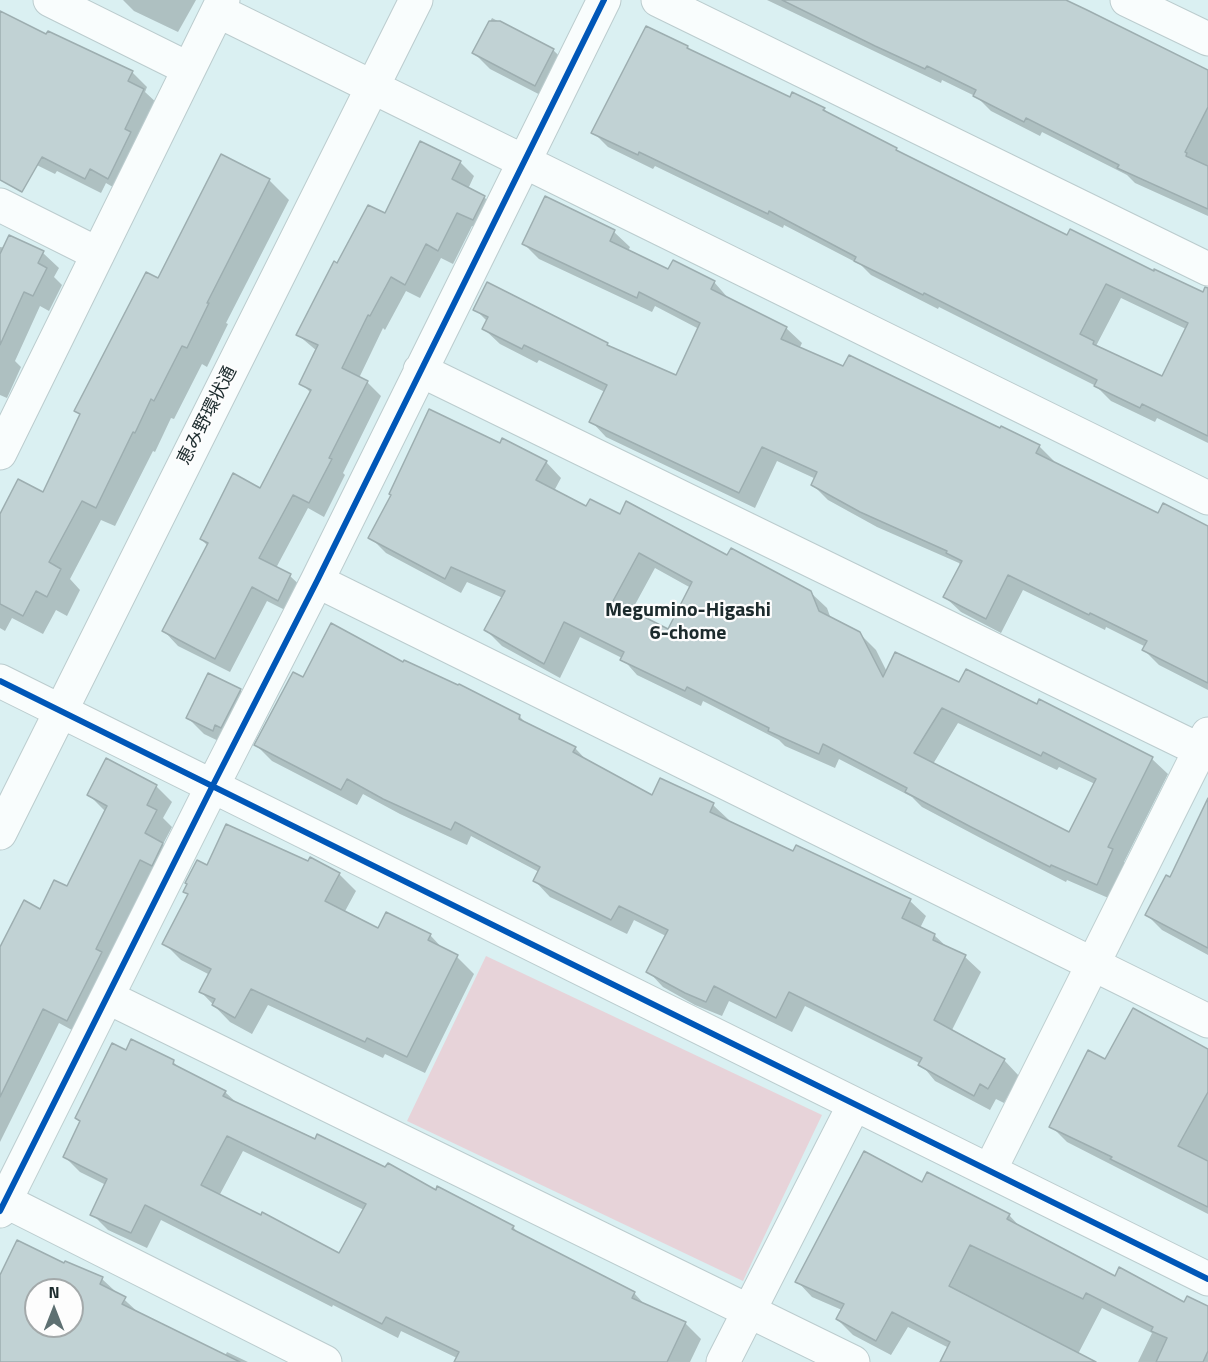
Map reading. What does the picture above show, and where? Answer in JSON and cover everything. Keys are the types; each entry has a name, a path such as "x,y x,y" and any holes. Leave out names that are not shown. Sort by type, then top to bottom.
{"street":[{"path":"50,0 189,69"},
{"name":"恵み野環状通","path":"0,833 416,0"},
{"path":"325,1362 2,1206 317,581 604,0"},
{"path":"658,0 1208,269"},
{"path":"1127,0 1208,39"},
{"path":"0,451 221,5 373,86 524,162 1208,498"},
{"path":"0,205 98,254"},
{"path":"420,370 1205,746 990,1170"},
{"path":"317,581 1208,1021"},
{"path":"0,681 1208,1279"},
{"path":"107,997 853,1362"},
{"path":"723,1362 854,1105"}],"shaded area":[{"path":"486,956 822,1115 743,1281 407,1121"}],"building":[{"path":"782,0 1066,0 1087,10 1208,70 1208,107 1185,152 1186,156 1208,166 1208,209 1117,168 1119,165 1026,118 1024,122 973,96 976,90 927,66 925,69 875,46"},
{"path":"0,11 46,34 48,31 133,71 128,81 144,89 125,129 131,132 108,179 90,169 85,179 42,157 22,192 0,180"},
{"path":"489,21 500,21 554,49 535,86 472,53"},
{"path":"646,26 790,97 792,92 825,108 823,110 897,148 896,150 1067,235 1070,229 1154,271 1154,269 1203,292 1205,287 1208,288 1208,436 1142,404 1140,408 1094,386 1097,380 924,293 923,295 854,261 856,257 769,211 768,214 639,152 638,155 591,133","holes":["1106,284 1188,323 1162,376 1093,344 1094,341 1080,334"]},
{"path":"420,141 461,161 452,179 485,196 473,220 457,213 438,251 426,244 405,285 391,277 370,316 368,315 342,368 368,381 309,503 293,495 259,558 291,574 278,601 252,587 215,659 162,631 208,543 200,539 233,473 260,488 311,390 299,384 318,345 296,335 334,261 337,263 368,205 385,213"},
{"path":"221,154 270,179 207,303 209,303 187,348 182,346 154,401 151,399 96,508 82,501 49,562 61,569 47,597 36,591 23,616 0,604 0,514 18,479 43,492 80,414 74,411 146,272 158,278"},
{"path":"545,196 615,230 610,241 668,269 673,260 715,281 711,289 787,327 781,339 843,366 849,355 1040,445 1036,453 1158,513 1163,503 1208,526 1208,683 1142,650 1147,641 1008,575 986,619 943,597 962,561 946,553 947,551 860,512 811,485 817,472 762,447 739,493 589,422 607,385 524,345 522,349 482,329 488,317 473,310 487,282 608,343 607,345 676,375 700,323 639,292 637,298 522,244"},
{"path":"9,235 44,251 38,263 47,268 33,296 24,292 0,345 0,254"},
{"path":"429,409 500,443 502,438 547,461 536,480 586,506 590,499 620,514 626,501 727,555 731,548 811,591 819,611 860,632 883,677 895,652 959,682 966,669 1037,704 1039,699 1153,757 1108,847 1113,849 1097,885 1051,865 1050,867 971,827 905,792 907,788 823,744 819,754 768,731 769,728 687,687 685,691 620,660 624,652 564,622 544,664 484,630 505,591 451,567 445,579 368,538 391,495 389,494","holes":["639,553 692,582 668,629 613,601","942,708 1041,756 1043,752 1096,779 1069,832 914,753"]},
{"path":"331,623 403,662 404,660 459,684 520,715 519,719 576,747 573,752 652,795 660,778 714,803 710,812 793,851 796,845 911,899 902,918 935,934 933,940 966,955 934,1020 1005,1059 988,1089 980,1084 974,1096 918,1065 922,1058 789,992 776,1018 714,986 706,1002 685,993 646,972 668,930 619,906 611,920 533,881 540,867 455,822 451,830 383,799 347,779 341,790 254,745 293,672 303,677"},
{"path":"208,673 241,689 221,728 215,725 213,731 186,718"},
{"path":"106,758 157,785 147,805 157,810 145,833 163,843 152,866 140,860 96,949 102,952 67,1021 43,1009 0,1097 0,947 24,900 40,909 54,880 67,886 107,806 87,795"},
{"path":"1208,798 1208,948 1145,915 1166,875 1170,877"},
{"path":"226,824 308,861 310,857 340,873 325,901 378,928 386,912 431,934 428,940 458,955 407,1057 367,1038 365,1042 251,989 235,1018 212,1005 215,999 199,992 211,969 162,944 188,894 183,892 187,884 185,883 197,860 207,865"},
{"path":"1133,1008 1208,1049 1208,1092 1178,1146 1208,1161 1208,1207 1049,1127 1088,1050 1105,1059"},
{"path":"131,1039 174,1060 173,1064 226,1091 223,1096 315,1139 317,1134 385,1167 388,1163 436,1190 437,1186 514,1226 512,1229 635,1292 632,1298 686,1322 667,1362 454,1362 459,1352 386,1317 382,1324 145,1205 131,1233 90,1215 107,1179 63,1157 80,1121 75,1118 112,1043 126,1050","holes":["227,1136 366,1204 339,1253 262,1212 261,1215 201,1185"]},
{"path":"864,1151 922,1182 927,1172 1010,1214 1007,1219 1115,1276 1119,1267 1184,1302 1187,1296 1208,1306 1208,1351 1203,1362 1156,1362 1167,1338 1151,1331 1153,1327 1086,1293 1083,1299 970,1245 949,1286 1096,1362 940,1362 950,1342 892,1312 876,1341 836,1319 844,1304 795,1282"},
{"path":"17,1240 64,1263 65,1261 103,1277 100,1284 126,1297 122,1304 240,1362 0,1362 0,1275"}],"cycle path":[{"path":"0,1211 317,581 604,0"},
{"path":"0,681 1208,1279"}],"district":[{"name":"Megumino-Higashi 6-chome","path":"688,622"}]}
